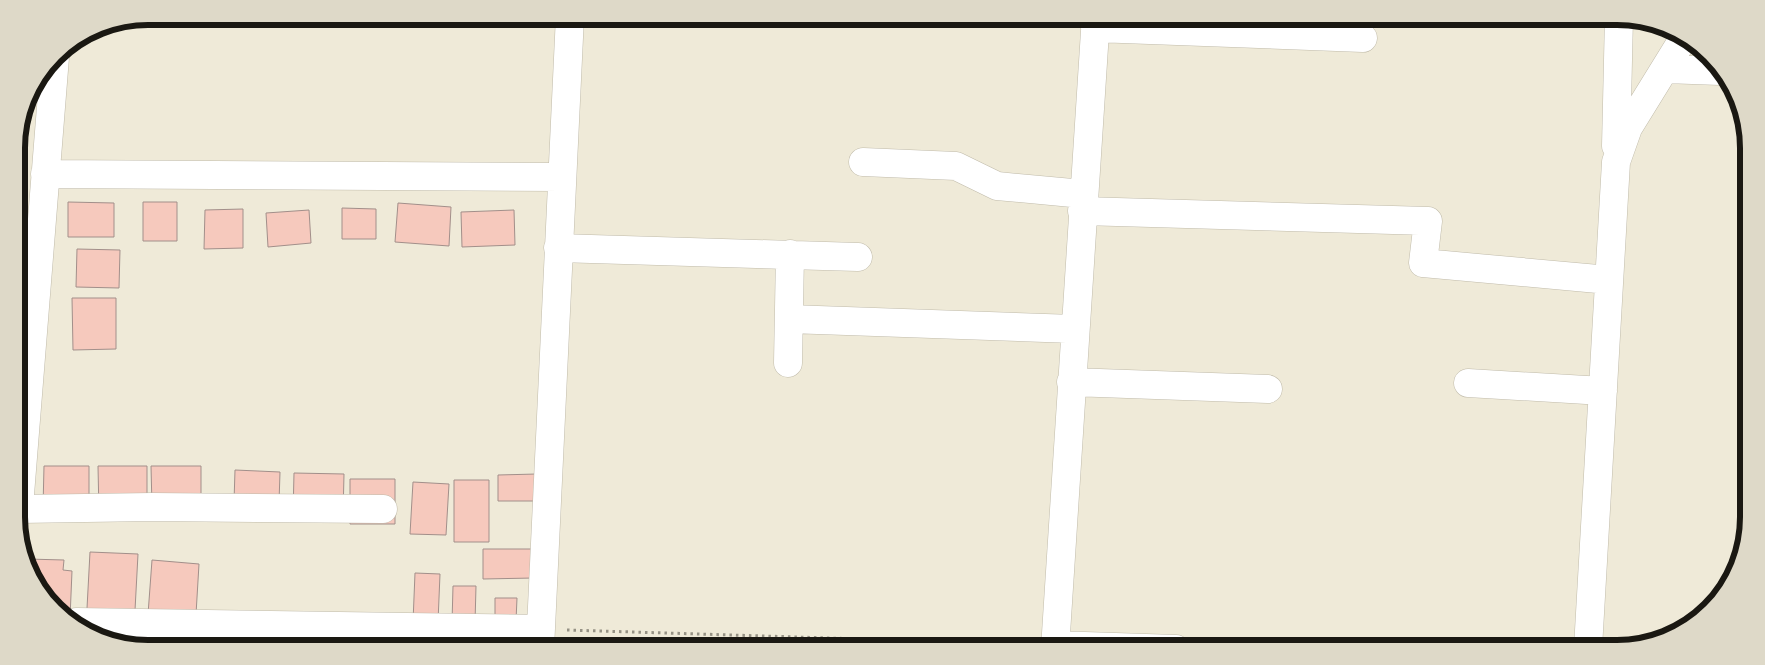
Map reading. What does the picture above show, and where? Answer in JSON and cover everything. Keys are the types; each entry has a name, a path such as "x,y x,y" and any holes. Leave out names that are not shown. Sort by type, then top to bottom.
{"street":[{"path":"86,622 540,639 570,25"},
{"path":"1054,640 1095,25"},
{"path":"1145,25 1363,38"},
{"path":"1588,640 1616,162 1620,25"},
{"path":"1616,162 1628,128 1680,43"},
{"path":"25,421 54,69"},
{"path":"1664,69 1712,71"},
{"path":"863,162 956,166 997,186 1083,202 1428,221 1423,263 1609,280"},
{"path":"45,174 562,177"},
{"path":"558,248 858,257"},
{"path":"788,363 790,254"},
{"path":"789,318 1074,329"},
{"path":"1071,382 1268,390"},
{"path":"1468,384 1603,390"},
{"path":"25,508 383,509"}],"path":[{"path":"540,639 604,640"}],"building":[{"path":"68,202 114,203 114,237 68,237"},
{"path":"143,202 177,202 177,241 143,241"},
{"path":"398,203 451,207 449,246 395,242"},
{"path":"342,208 376,209 376,239 342,239"},
{"path":"243,209 243,248 204,249 205,210"},
{"path":"309,210 311,243 268,247 266,213"},
{"path":"514,210 515,245 462,247 461,212"},
{"path":"77,249 120,250 119,288 76,287"},
{"path":"72,298 116,298 116,349 73,350"},
{"path":"44,466 89,466 89,509 43,508"},
{"path":"98,466 147,466 147,514 99,514"},
{"path":"151,466 201,466 201,507 152,507"},
{"path":"235,470 280,472 279,503 234,502"},
{"path":"294,473 344,474 343,516 293,515"},
{"path":"537,474 537,501 498,501 498,475"},
{"path":"350,479 395,479 395,524 350,524"},
{"path":"454,480 489,480 489,542 454,542"},
{"path":"413,482 449,484 446,535 410,534"},
{"path":"483,549 534,549 534,578 483,579"},
{"path":"90,552 138,554 134,629 95,627 86,623"},
{"path":"33,559 64,560 63,570 72,571 70,612 46,585"},
{"path":"152,560 199,564 195,631 147,628"},
{"path":"415,573 440,574 438,622 413,622"},
{"path":"453,586 476,586 475,623 452,623"},
{"path":"495,598 517,598 516,621 495,617"}]}
